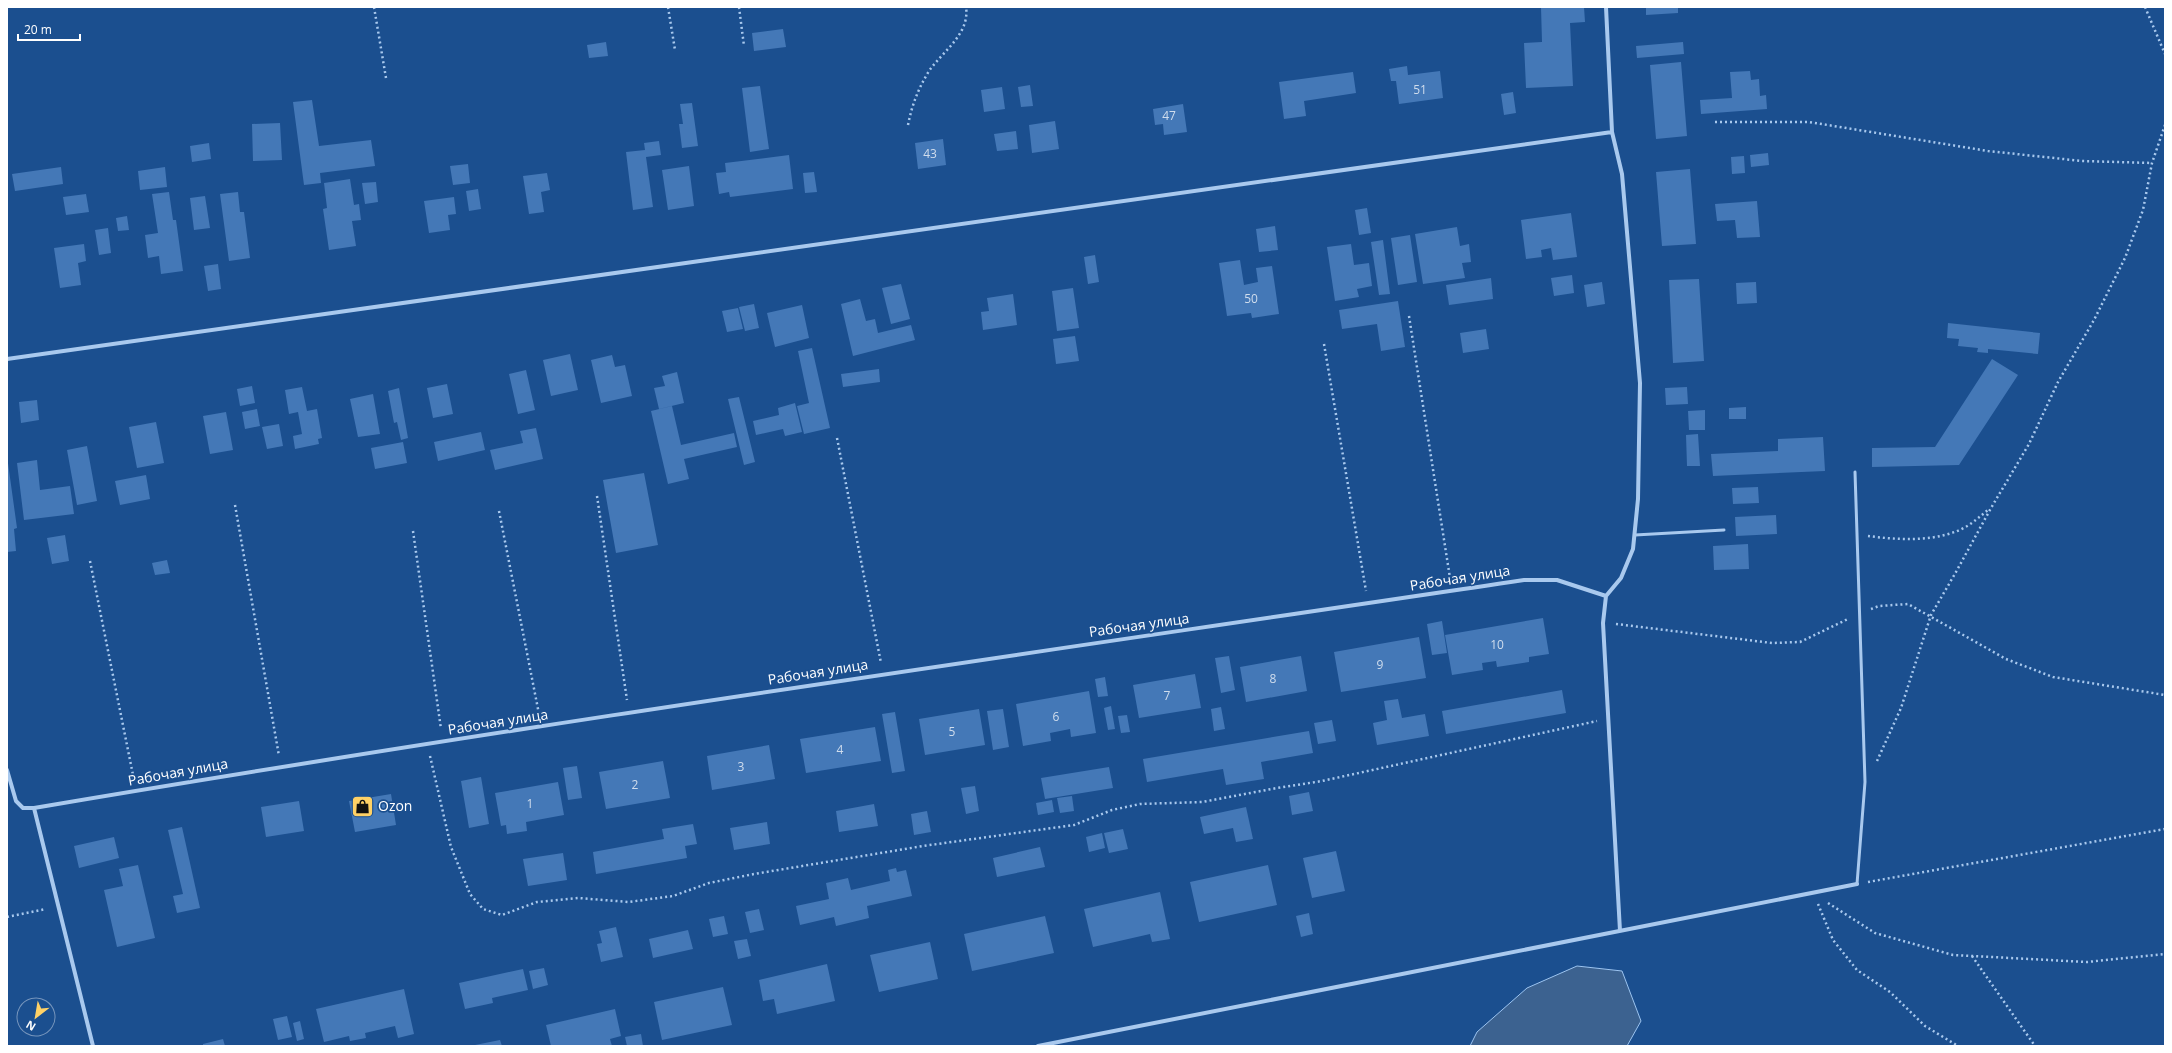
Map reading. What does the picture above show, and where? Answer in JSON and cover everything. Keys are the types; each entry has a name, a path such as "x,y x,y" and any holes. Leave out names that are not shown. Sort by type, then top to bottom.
{"street":[{"path":"1606,7 1612,132 1622,174 1640,383 1638,499 1633,549 1621,578 1606,596 1604,622 1620,930"},
{"path":"7,359 1612,132"},
{"name":"Рабочая улица","path":"34,808 281,767 883,673 1524,580 1557,580 1606,596"},
{"path":"7,770 16,801 23,808 34,808 93,1046"},
{"path":"1038,1046 1857,884"}],"lane":[{"path":"1856,472 1865,782 1857,884"},
{"path":"1634,535 1724,530"}],"path":[{"path":"374,7 386,78"},
{"path":"668,7 676,50"},
{"path":"738,7 744,46"},
{"path":"908,125 914,99 930,70 958,37 968,17 966,7"},
{"path":"2146,7 2165,54"},
{"path":"1715,122 1809,122 1988,151 2082,161 2152,163"},
{"path":"1865,782 1884,747 1901,708 1931,615 2029,444 2058,382 2094,320 2125,258 2143,210 2152,163 2165,125"},
{"path":"1409,316 1452,591"},
{"path":"1324,344 1368,603"},
{"path":"837,438 883,673"},
{"path":"597,496 629,713"},
{"path":"236,505 281,767"},
{"path":"1858,534 1894,540 1938,537 1968,526 1991,508"},
{"path":"499,511 541,726"},
{"path":"413,531 442,742"},
{"path":"90,561 136,791"},
{"path":"1604,622 1772,643 1800,642 1860,613 1880,606 1908,604 1931,615 2006,659 2053,677 2165,695"},
{"path":"427,744 452,847 470,894 483,909 502,914 537,902 578,898 629,902 673,896 708,882 923,846 1074,825 1112,810 1140,804 1202,802 1322,781 1587,722 1609,719"},
{"path":"1857,884 2165,829"},
{"path":"1813,892 1875,933 1953,955 2087,962 2165,954"},
{"path":"1813,892 1833,940 1857,970 1890,992 1925,1026 1958,1046"},
{"path":"7,917 58,906"},
{"path":"1972,956 2035,1046"}],"water":[{"path":"1577,966 1622,971 1641,1021 1627,1046 1470,1046 1477,1032 1527,988"}],"building":[{"path":"1541,7 1584,7 1585,22 1570,23 1573,86 1526,88 1524,43 1542,42"},
{"path":"1646,7 1678,7 1678,13 1646,15"},
{"path":"783,29 786,47 754,51 752,33"},
{"path":"606,42 608,56 589,58 587,45"},
{"path":"1683,42 1684,54 1637,58 1636,46"},
{"path":"1681,62 1687,136 1656,139 1650,65"},
{"path":"1407,66 1408,75 1440,71 1443,98 1399,104 1396,81 1391,81 1389,69"},
{"path":"1750,71 1751,80 1759,79 1760,96 1766,95 1767,109 1701,114 1700,100 1732,98 1730,72"},
{"path":"1353,72 1356,93 1304,101 1306,116 1284,119 1279,82"},
{"path":"1030,85 1033,106 1021,107 1018,87"},
{"path":"760,86 769,149 750,152 742,88"},
{"path":"1002,87 1005,109 984,112 981,90"},
{"path":"1513,92 1516,113 1504,115 1501,94"},
{"path":"312,100 319,146 371,140 375,166 320,173 321,183 304,185 293,102"},
{"path":"692,103 698,146 682,148 679,124 683,124 680,104"},
{"path":"1183,104 1187,132 1164,135 1163,124 1155,125 1153,109"},
{"path":"1055,121 1059,149 1032,153 1029,125"},
{"path":"280,123 282,160 253,161 252,124"},
{"path":"1016,131 1018,149 997,151 994,134"},
{"path":"943,139 946,165 918,169 915,143"},
{"path":"659,141 661,155 646,157 653,207 633,210 626,152 645,150 644,143"},
{"path":"209,143 211,159 192,162 190,146"},
{"path":"1768,153 1769,165 1751,167 1750,155"},
{"path":"789,155 793,189 730,197 729,192 719,194 716,173 726,172 725,163"},
{"path":"1744,156 1745,173 1732,174 1731,157"},
{"path":"468,164 470,183 453,185 450,166"},
{"path":"689,166 694,206 668,210 662,170"},
{"path":"61,167 63,184 15,191 12,174"},
{"path":"165,167 167,187 140,190 138,171"},
{"path":"1690,169 1696,244 1662,246 1656,172"},
{"path":"814,172 817,192 805,193 803,173"},
{"path":"547,173 550,190 541,192 544,212 529,214 523,176"},
{"path":"350,179 354,205 359,204 361,220 352,221 356,246 329,250 323,209 327,208 324,183"},
{"path":"376,182 378,202 365,204 362,183"},
{"path":"478,189 481,209 469,211 466,191"},
{"path":"169,192 173,220 176,220 183,271 161,274 159,256 148,258 145,235 158,233 152,194"},
{"path":"238,192 240,212 244,212 250,258 229,261 220,194"},
{"path":"86,194 89,212 66,215 63,197"},
{"path":"205,196 210,228 194,230 190,198"},
{"path":"454,197 456,214 448,215 450,230 429,233 424,201"},
{"path":"1757,201 1760,237 1737,238 1735,220 1717,221 1715,204"},
{"path":"1367,208 1371,233 1359,235 1355,210"},
{"path":"1571,213 1577,257 1553,260 1551,248 1541,250 1542,257 1526,259 1521,220"},
{"path":"127,216 129,230 118,231 116,218"},
{"path":"1275,226 1278,250 1259,252 1256,229"},
{"path":"1457,227 1460,246 1469,244 1471,262 1462,263 1465,278 1423,284 1415,234"},
{"path":"108,228 111,253 99,255 95,230"},
{"path":"1410,235 1417,282 1398,285 1391,238"},
{"path":"1383,240 1390,294 1379,295 1371,242"},
{"path":"84,244 86,261 78,263 81,285 60,288 54,248"},
{"path":"1351,244 1354,265 1369,263 1372,286 1357,289 1359,297 1335,301 1327,247"},
{"path":"1095,255 1099,282 1088,284 1084,257"},
{"path":"1240,260 1244,285 1258,282 1256,268 1272,266 1279,314 1252,318 1251,313 1227,316 1219,263"},
{"path":"218,264 221,289 208,291 204,266"},
{"path":"1572,275 1574,293 1554,296 1551,278"},
{"path":"1491,278 1493,299 1449,305 1446,285"},
{"path":"1699,279 1704,361 1673,363 1669,280"},
{"path":"1602,282 1605,304 1587,307 1584,285"},
{"path":"1756,282 1757,303 1737,304 1736,283"},
{"path":"901,284 910,319 891,324 882,288"},
{"path":"1073,288 1079,328 1057,331 1052,291"},
{"path":"1013,294 1017,325 983,330 981,312 989,311 987,298"},
{"path":"860,299 866,321 875,319 878,333 911,325 915,340 853,356 841,304"},
{"path":"1398,301 1405,347 1381,351 1377,324 1342,329 1339,310"},
{"path":"754,304 759,328 745,331 739,307"},
{"path":"802,305 809,338 775,347 767,313"},
{"path":"738,308 743,329 727,332 722,311"},
{"path":"1948,323 2040,333 2038,354 1988,349 1988,353 1977,352 1978,348 1958,346 1959,339 1947,338"},
{"path":"1486,329 1489,349 1463,353 1460,333"},
{"path":"1075,336 1079,361 1056,364 1053,339"},
{"path":"812,348 830,428 804,434 797,406 809,403 798,351"},
{"path":"570,354 578,390 551,396 543,360"},
{"path":"612,355 615,367 625,365 632,396 601,403 591,360"},
{"path":"1992,359 2018,375 1959,465 1872,467 1872,448 1935,447"},
{"path":"879,369 880,382 843,387 841,374"},
{"path":"526,370 535,410 518,414 509,374"},
{"path":"677,372 684,403 659,409 654,388 665,386 662,376"},
{"path":"447,384 453,414 433,418 427,388"},
{"path":"252,386 255,403 240,406 237,389"},
{"path":"302,387 307,411 317,409 322,438 318,439 319,444 295,449 293,436 302,434 298,412 289,414 285,390"},
{"path":"1687,387 1688,404 1666,405 1665,388"},
{"path":"399,388 408,438 401,440 397,422 394,423 388,391"},
{"path":"373,394 380,434 358,437 350,399"},
{"path":"739,397 755,462 744,465 728,399"},
{"path":"37,400 39,420 21,423 19,402"},
{"path":"795,403 802,432 785,436 783,429 756,435 753,421 779,415 778,408"},
{"path":"672,406 681,445 734,433 737,447 684,459 689,479 668,484 651,411"},
{"path":"1746,407 1746,419 1729,419 1729,408"},
{"path":"257,409 260,426 245,429 242,412"},
{"path":"1705,410 1705,430 1689,430 1688,411"},
{"path":"226,412 233,450 210,454 203,416"},
{"path":"156,422 164,463 137,468 129,427"},
{"path":"279,424 283,446 267,449 262,427"},
{"path":"536,428 543,459 495,470 490,450 523,443 520,431"},
{"path":"481,432 485,450 438,461 434,442"},
{"path":"1698,434 1700,466 1687,466 1686,435"},
{"path":"1823,437 1825,471 1713,476 1711,454 1778,451 1778,439"},
{"path":"403,442 407,463 375,469 371,448"},
{"path":"87,446 97,501 77,505 67,450"},
{"path":"7,456 17,528 14,529 16,551 7,552"},
{"path":"37,460 40,490 70,486 74,514 24,520 17,463"},
{"path":"644,473 658,545 616,553 603,480"},
{"path":"146,475 150,499 120,505 115,481"},
{"path":"1758,487 1759,503 1733,504 1732,488"},
{"path":"1776,515 1777,534 1736,536 1735,517"},
{"path":"65,535 69,561 52,564 47,538"},
{"path":"1748,544 1749,569 1714,570 1713,546"},
{"path":"167,560 170,573 155,575 152,563"},
{"path":"1543,618 1549,654 1529,657 1529,662 1497,667 1496,661 1482,663 1483,670 1452,675 1445,635"},
{"path":"1442,621 1447,653 1432,655 1427,624"},
{"path":"1419,637 1426,678 1341,692 1334,652"},
{"path":"1229,656 1235,690 1221,693 1215,658"},
{"path":"1301,656 1307,691 1246,702 1240,667"},
{"path":"1195,674 1201,708 1139,718 1133,685"},
{"path":"1105,677 1108,696 1098,697 1095,679"},
{"path":"1562,690 1566,713 1446,734 1442,711"},
{"path":"1089,691 1096,733 1071,737 1070,729 1050,733 1051,741 1023,746 1016,704"},
{"path":"1398,699 1402,718 1425,714 1429,736 1377,745 1373,723 1387,720 1384,701"},
{"path":"1111,706 1115,729 1108,730 1104,708"},
{"path":"1221,707 1225,729 1214,731 1211,709"},
{"path":"979,709 985,745 925,755 919,719"},
{"path":"1003,709 1009,747 993,750 987,711"},
{"path":"895,712 905,771 892,773 882,714"},
{"path":"1127,715 1130,732 1121,733 1118,716"},
{"path":"1332,720 1336,741 1318,744 1314,723"},
{"path":"875,727 881,761 806,773 800,739"},
{"path":"1309,731 1313,753 1261,762 1264,779 1226,785 1223,769 1147,782 1143,759"},
{"path":"769,745 775,779 712,790 707,756"},
{"path":"663,761 670,798 606,809 599,772"},
{"path":"577,766 582,798 568,800 563,768"},
{"path":"1109,767 1113,788 1045,799 1041,778"},
{"path":"481,777 489,824 469,828 461,781"},
{"path":"558,782 564,815 526,822 527,831 507,834 506,825 501,826 495,793"},
{"path":"975,786 979,811 966,814 961,788"},
{"path":"1309,792 1313,811 1292,815 1289,796"},
{"path":"391,794 396,825 355,832 349,801"},
{"path":"1072,796 1074,811 1060,813 1057,798"},
{"path":"1052,800 1054,812 1038,815 1036,803"},
{"path":"299,801 304,831 266,837 261,807"},
{"path":"874,804 878,826 839,832 836,811"},
{"path":"1246,807 1253,839 1236,842 1233,828 1204,834 1200,817"},
{"path":"927,811 931,832 914,835 911,814"},
{"path":"767,822 770,844 734,850 730,828"},
{"path":"693,824 697,844 685,846 687,858 596,874 593,852 664,839 662,829"},
{"path":"182,827 200,908 177,913 173,896 183,894 168,830"},
{"path":"1123,829 1128,849 1109,853 1104,833"},
{"path":"1102,833 1105,848 1089,852 1086,837"},
{"path":"114,837 119,858 79,868 74,846"},
{"path":"1040,847 1045,867 997,877 993,858"},
{"path":"1336,851 1345,891 1312,898 1303,858"},
{"path":"563,853 567,880 528,886 523,859"},
{"path":"138,865 155,938 117,947 104,890 123,886 119,869"},
{"path":"1268,865 1277,905 1199,922 1190,882"},
{"path":"896,868 897,872 906,870 912,896 867,906 869,918 836,926 834,917 800,925 796,906 829,899 826,883 848,878 851,890 890,881 888,870"},
{"path":"1160,892 1170,939 1152,942 1150,934 1093,947 1084,909"},
{"path":"759,909 764,930 750,933 745,912"},
{"path":"1309,913 1313,934 1301,937 1296,916"},
{"path":"724,916 728,934 713,937 709,919"},
{"path":"1045,916 1054,953 972,971 964,934"},
{"path":"616,927 623,957 601,962 597,944 602,943 599,931"},
{"path":"688,930 693,949 653,958 649,939"},
{"path":"747,939 751,956 738,959 734,941"},
{"path":"930,942 938,979 879,992 870,955"},
{"path":"827,964 835,1001 777,1014 774,999 763,1001 759,980"},
{"path":"544,968 548,985 533,989 529,971"},
{"path":"523,969 528,990 492,998 493,1003 465,1009 459,983"},
{"path":"723,987 732,1025 662,1040 654,1002"},
{"path":"404,989 414,1034 398,1038 395,1026 365,1033 366,1038 350,1041 349,1036 324,1042 316,1009"},
{"path":"615,1009 621,1036 610,1039 612,1046 551,1046 546,1025"},
{"path":"287,1016 292,1037 278,1040 273,1019"},
{"path":"300,1021 304,1039 297,1041 293,1023"},
{"path":"641,1034 643,1046 627,1046 625,1037"},
{"path":"223,1039 225,1046 203,1046 203,1044"},
{"path":"500,1040 502,1046 475,1046 475,1045"}],"place":[{"name":"Ozon","path":"363,806"}]}
